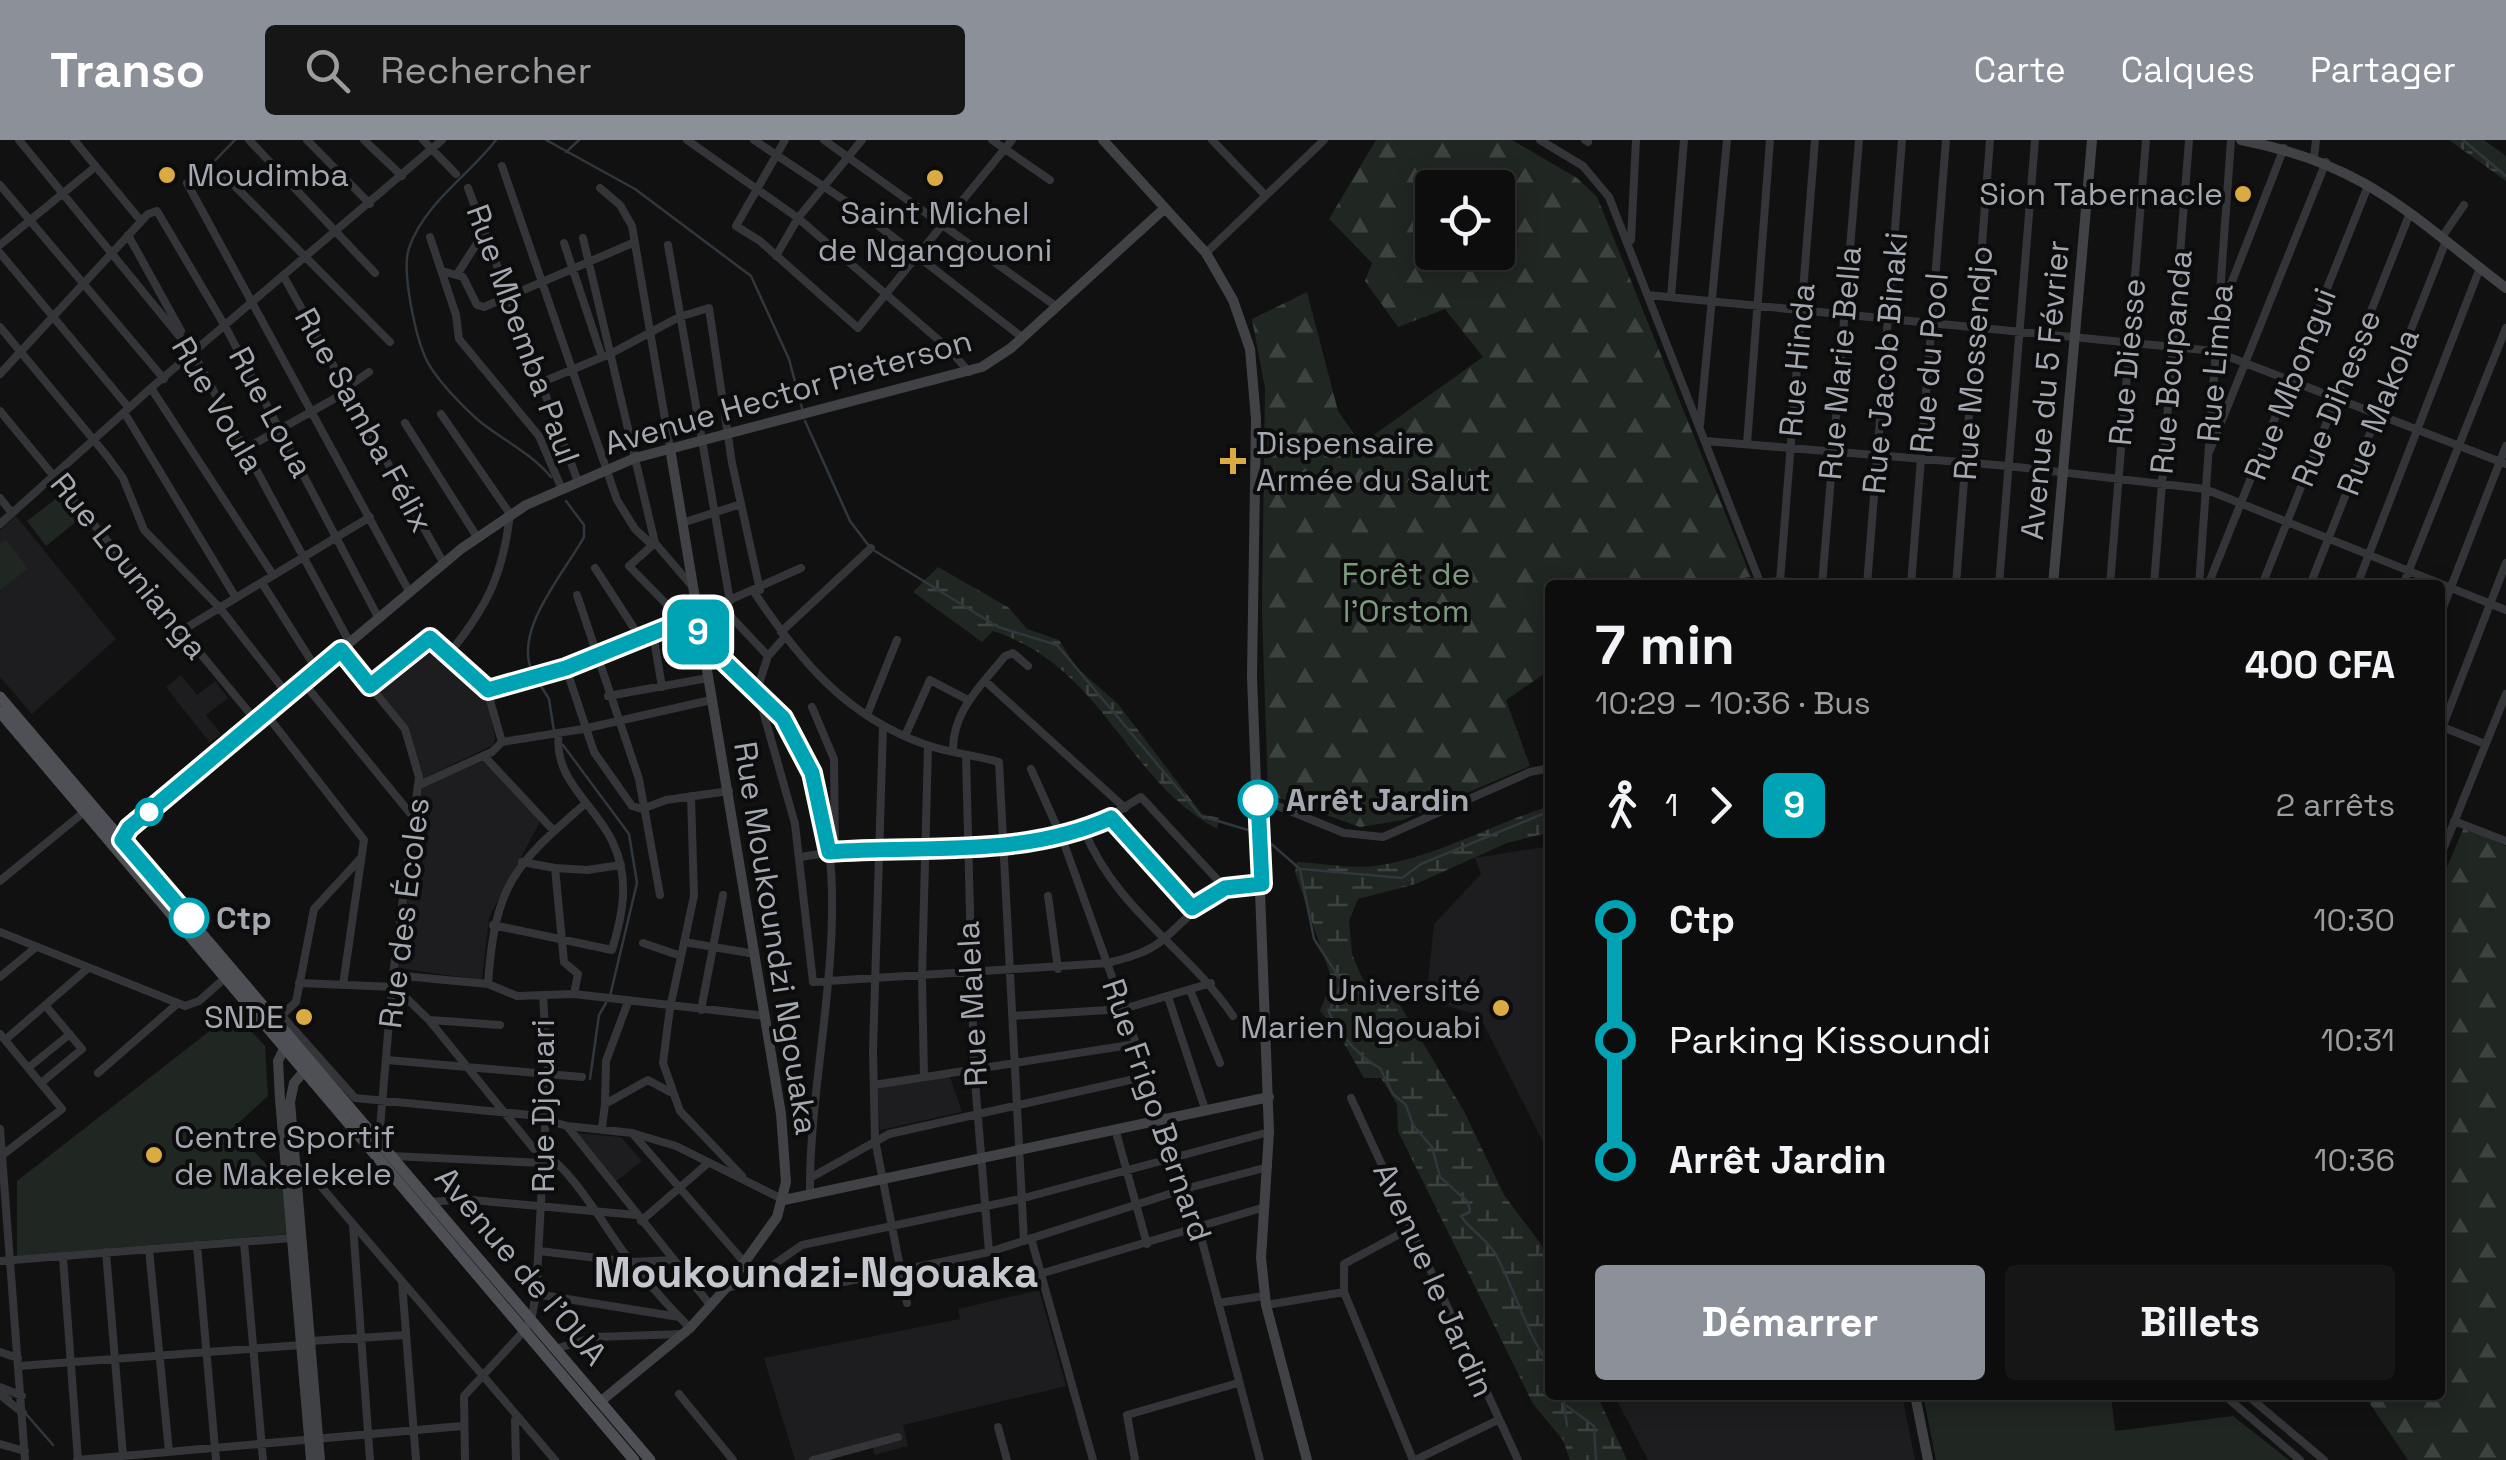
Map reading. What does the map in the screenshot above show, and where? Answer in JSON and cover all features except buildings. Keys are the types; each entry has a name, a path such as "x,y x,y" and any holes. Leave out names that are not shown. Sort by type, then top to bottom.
{"main road":[{"name":"Avenue de l'OUA","path":"0,697 225,978 308,1067 634,1460"},
{"name":"Avenue de l'OUA","path":"0,712 84,812 115,840 279,1018 287,1043"},
{"name":"Avenue de l'OUA","path":"287,1043 304,1048 308,1067 347,1097 392,1156 650,1460"}],"street":[{"name":"Rue Voula","path":"19,140 193,353 346,647"},
{"path":"0,374 141,220 74,140"},
{"path":"249,140 340,231 375,273"},
{"path":"307,140 370,204"},
{"path":"364,140 402,176"},
{"path":"423,140 456,174"},
{"path":"0,524 151,388 340,231 442,140"},
{"path":"687,140 798,218 950,348 969,372"},
{"path":"754,140 826,186 1023,338"},
{"path":"785,140 736,226 858,328 1012,140"},
{"path":"824,140 1056,307"},
{"path":"776,256 798,218 862,140"},
{"path":"992,140 1050,180"},
{"path":"1103,140 1206,253 1242,319 1254,378 1252,676 1269,1132 1266,1301 1307,1460"},
{"path":"1212,140 1265,195"},
{"path":"1206,253 1324,140"},
{"path":"1540,140 1594,176 1614,206 1759,580"},
{"path":"1631,248 1636,140"},
{"path":"1671,297 1684,140"},
{"path":"1700,430 1727,140"},
{"path":"1747,444 1770,140"},
{"name":"Rue Hinda","path":"1780,580 1815,140"},
{"name":"Rue Marie Bella","path":"1820,580 1859,140"},
{"name":"Rue Jacob Binaki","path":"1867,580 1902,140"},
{"name":"Rue du Pool","path":"1912,580 1946,140"},
{"name":"Rue Mossendjo","path":"1956,580 1990,140"},
{"path":"1999,580 2035,140"},
{"name":"Avenue du 5 Février","path":"2054,580 2092,140"},
{"name":"Rue Diesse","path":"2110,580 2146,140"},
{"name":"Rue Boupanda","path":"2154,580 2188,140"},
{"name":"Rue Limba","path":"2198,580 2232,140"},
{"path":"2242,140 2272,143 2370,182 2506,288"},
{"path":"2314,158 2316,140"},
{"path":"2220,311 2284,148"},
{"path":"2207,458 2326,162"},
{"path":"502,166 539,283 622,510 691,584"},
{"path":"95,168 0,249 127,410 236,598"},
{"path":"222,172 390,342"},
{"name":"Rue Mbongui","path":"2210,580 2244,504 2289,380 2370,182"},
{"path":"187,183 410,593"},
{"path":"0,186 164,379"},
{"name":"Rue Mbemba Paul","path":"468,188 577,480"},
{"name":"Rue Moukoundzi Ngouaka","path":"600,188 629,217 635,242 786,1147 784,1200"},
{"path":"1614,206 1632,199"},
{"name":"Rue Makola","path":"2312,580 2444,238 2464,205"},
{"name":"Avenue Hector Pieterson","path":"115,840 444,564 510,514 561,486 634,458 969,372 1023,338 1165,208"},
{"name":"Rue Loua","path":"141,220 154,211 226,326 379,618"},
{"name":"Rue Dihesse","path":"2264,580 2410,212"},
{"path":"458,273 486,229"},
{"path":"128,234 186,343"},
{"path":"430,238 459,339 533,427 561,486"},
{"path":"583,238 653,544"},
{"path":"442,271 458,273 480,307 635,242"},
{"path":"564,244 602,357"},
{"path":"668,245 725,604 768,656"},
{"path":"2359,580 2480,268"},
{"name":"Rue Samba Félix","path":"284,277 444,564"},
{"path":"1648,296 2214,351 2503,462"},
{"path":"540,384 612,353 679,317 703,308 710,311 757,591 783,635 817,679 884,727 928,746 998,760 1013,972 1020,1199 1028,1240 1043,1273 1093,1460"},
{"path":"0,327 123,478 144,530 219,608 288,695"},
{"path":"2405,580 2506,328"},
{"path":"245,449 347,390 369,372"},
{"path":"151,388 273,576"},
{"name":"Rue Lounianga","path":"0,411 181,631 363,836 360,858"},
{"path":"441,414 510,514 504,565 472,627 448,655"},
{"path":"405,423 477,537"},
{"path":"1706,441 2008,466 2205,489 2433,580"},
{"path":"2445,602 2503,462 2506,446"},
{"path":"0,498 12,514"},
{"path":"682,523 741,504"},
{"path":"181,631 370,517"},
{"path":"653,544 629,566 682,622"},
{"path":"870,548 783,635 768,656 757,690 801,857 813,980 969,975 1108,963 1142,954 1162,940 1192,908 1225,888 1262,884"},
{"path":"2445,719 2506,563"},
{"path":"595,568 641,639"},
{"path":"488,690 598,656 757,591 802,568"},
{"path":"262,583 317,670"},
{"path":"2445,585 2506,610"},
{"path":"577,595 639,779 660,894"},
{"path":"653,634 662,687"},
{"path":"370,686 430,638 488,690 502,742"},
{"path":"700,638 783,718 809,766 832,852"},
{"path":"867,715 898,640"},
{"name":"Rue des Écoles","path":"346,647 408,735 420,786 393,976 379,1140"},
{"path":"953,751 953,734 968,700 1008,654 1028,666"},
{"path":"566,668 584,729 626,800 642,810 691,796 728,791"},
{"path":"608,696 708,678"},
{"path":"905,736 930,680 968,700"},
{"path":"985,681 1125,808"},
{"path":"303,682 416,820"},
{"path":"2445,844 2506,694"},
{"path":"420,786 484,756 502,742 584,729 711,700"},
{"path":"810,1194 826,982 834,759 812,707"},
{"path":"0,734 11,725"},
{"path":"884,727 876,978 876,1140 907,1303"},
{"path":"2445,730 2485,744"},
{"path":"493,925 612,950 622,915 621,865 613,842 560,762 559,734"},
{"path":"924,1077 922,977 928,746"},
{"path":"484,756 554,831"},
{"name":"Rue Malela","path":"966,756 969,975 988,1252"},
{"name":"Rue Frigo Bernard","path":"1031,769 1062,838 1188,1188 1260,1460"},
{"path":"1258,798 1344,833 1383,838 1530,772 1545,769"},
{"path":"691,796 694,896 670,1008 664,1063 670,1092 688,1123 728,1156 742,1176"},
{"path":"801,857 880,849 1006,846 1062,838 1111,818 1142,798 1225,888"},
{"path":"488,984 493,925 522,862 586,804"},
{"path":"0,881 84,812"},
{"path":"1111,818 1192,908"},
{"path":"2454,821 2506,841"},
{"path":"1084,830 1102,868 1162,940 1211,983 1233,1016"},
{"path":"360,858 314,909 296,1002 279,1018 347,1097 546,1118 567,1126 632,1132 676,1146 707,1164 742,1176 769,1196 784,1200 1268,1097"},
{"path":"344,985 360,858"},
{"path":"522,862 587,870 621,865"},
{"path":"556,868 564,962 578,974 574,994"},
{"path":"700,1010 722,895"},
{"path":"1048,896 1058,969"},
{"path":"0,932 177,1004 199,1002 225,978"},
{"path":"644,942 681,956"},
{"path":"684,942 755,954"},
{"path":"0,977 35,948"},
{"path":"2,1156 62,1109 2,1037 87,969"},
{"path":"393,976 488,984 517,996 602,996 670,1008 764,1016"},
{"path":"300,983 394,987 471,1069 534,1148 544,1151 687,1331"},
{"path":"1014,1016 1124,1009 1211,983"},
{"path":"1190,990 1220,1063"},
{"name":"Rue Djouari","path":"480,1375 532,1320 543,1207 548,1073 543,996"},
{"path":"1168,997 1205,1109"},
{"path":"602,1128 606,1061 628,1002"},
{"path":"98,1073 177,1004"},
{"path":"41,1083 81,1052 45,1005"},
{"path":"428,1020 500,1026"},
{"path":"28,1068 70,1034"},
{"path":"287,1043 278,1061 306,1342 314,1440 312,1460"},
{"path":"874,1085 1136,1044"},
{"path":"386,1060 582,1077"},
{"path":"306,1342 292,1238 290,1096 308,1067"},
{"path":"810,1178 876,1140 978,1111 1148,1076"},
{"path":"604,1104 648,1080 670,1092"},
{"name":"Avenue le Jardin","path":"1351,1098 1479,1374 1496,1421 1518,1460"},
{"path":"567,1126 711,1306"},
{"path":"0,1129 25,1456 0,1444"},
{"path":"632,1132 654,1163 680,1186 744,1262"},
{"path":"1116,1132 1146,1244"},
{"path":"726,1288 747,1283 794,1248 1020,1199 1269,1132"},
{"path":"392,1156 544,1162"},
{"path":"290,1162 312,1176 555,1460"},
{"path":"432,1202 462,1199 592,1209 639,1218 707,1164"},
{"path":"844,1282 988,1252 1188,1188 1268,1167"},
{"path":"600,1402 687,1331 711,1306 784,1200"},
{"path":"1043,1273 1265,1207"},
{"path":"352,1224 370,1460"},
{"path":"1409,1229 1344,1264 1344,1292 1414,1460 1496,1421"},
{"path":"0,1260 292,1238"},
{"path":"244,1242 263,1460"},
{"path":"197,1245 216,1460"},
{"path":"149,1250 168,1452"},
{"path":"539,1251 631,1262 673,1260"},
{"path":"106,1252 123,1456"},
{"path":"63,1257 78,1460 462,1426"},
{"path":"402,1282 416,1460"},
{"path":"1218,1303 1344,1292"},
{"path":"536,1294 679,1317"},
{"path":"0,1308 14,1313"},
{"path":"554,1349 595,1338 687,1331"},
{"path":"0,1352 19,1362 72,1364 406,1335"},
{"path":"465,1460 464,1396 480,1375"},
{"path":"1135,1460 1127,1415 1238,1384"},
{"path":"0,1387 22,1396"},
{"path":"679,1394 734,1460"},
{"path":"0,1395 23,1413"},
{"path":"1916,1400 1928,1460"},
{"path":"2230,1400 2300,1460"},
{"path":"2253,1400 2324,1460"},
{"path":"516,1419 516,1460"},
{"path":"998,1428 1007,1460"},
{"path":"813,1460 898,1437"},
{"path":"314,1440 320,1460"}],"shaded area":[{"path":"16,516 116,639 32,714 0,677 0,530"},
{"path":"423,643 489,702 495,739 493,745 422,779 408,734 372,686"},
{"path":"181,675 197,695 215,681 228,698 206,715 221,734 210,743 166,687"},
{"path":"483,761 541,820 489,917 482,980 397,968 422,787"},
{"name":"Université Marien Ngouabi","path":"1545,847 1545,1146 1479,1015 1426,1000 1434,924 1481,874 1475,858"},
{"path":"949,1074 962,1112 880,1130 877,1087"},
{"path":"574,1133 621,1137 642,1161 613,1184"},
{"path":"1039,1290 1066,1386 903,1425 908,1446 875,1455 872,1445 813,1460 795,1460 764,1358 960,1319 958,1309"},
{"path":"1617,1400 1903,1400 1915,1460 1648,1460"}],"green space":[{"name":"Forêt de l'Orstom","path":"1376,140 1512,140 1577,178 1597,197 1751,577 1545,580 1545,673 1506,700 1530,766 1403,820 1360,827 1268,794 1262,610 1265,388 1252,319 1307,292 1338,411 1361,444 1483,357 1445,309 1398,327 1365,281 1372,263 1329,219"},
{"path":"2449,140 2484,140 2506,156 2506,181"},
{"path":"58,497 77,521 46,546 27,521"},
{"path":"6,539 28,569 0,590 0,543"},
{"path":"938,567 1008,607 1027,629 1059,640 1076,667 1118,704 1202,814 1219,818 1217,829 1159,783 1089,697 1062,671 1031,648 993,631 982,642 913,592"},
{"path":"1545,808 1545,833 1507,843 1416,884 1358,899 1349,921 1352,954 1363,980 1400,1005 1464,1111 1504,1195 1541,1244 1545,1255 1545,1400 1599,1400 1627,1460 1570,1460 1563,1440 1533,1404 1398,1131 1397,1104 1381,1078 1364,1078 1337,1031 1320,1011 1332,980 1295,872 1297,862 1355,867 1397,862"},
{"path":"2464,827 2506,846 2506,1460 2408,1460 2367,1400 2445,1400 2445,872"},
{"name":"Centre Sportif de Makelekele","path":"234,1012 265,1046 268,1096 233,1128 284,1184 288,1234 17,1256 17,1181"},
{"path":"1924,1400 2112,1400 2115,1431 2233,1416 2289,1460 1936,1460"}],"waterway":[{"path":"199,177 235,140"},
{"path":"496,140 436,204 416,232 407,259 411,305 423,351 443,384 478,420 551,477"},
{"path":"546,140 635,189 751,276 789,359 802,408"},
{"path":"566,152 579,140"},
{"path":"2463,140 2506,176"},
{"path":"805,421 850,521 869,546"},
{"path":"532,671 528,655 535,620 584,537 584,525 566,501"},
{"path":"875,551 998,627 1057,645 1201,816 1255,832"},
{"path":"536,678 549,699 554,731"},
{"path":"563,745 629,834 637,883 610,996"},
{"path":"1302,869 1402,878 1421,864 1545,813"},
{"path":"1262,836 1300,869 1314,939 1342,982 1329,1012 1333,1020 1357,1051 1380,1068 1393,1094 1406,1105 1413,1125 1432,1147 1440,1177 1468,1202 1470,1212 1461,1216 1493,1251 1545,1358"},
{"path":"590,1079 599,1015 606,1003"},
{"path":"0,1391 11,1398"},
{"path":"1564,1400 1567,1426"},
{"path":"1567,1406 1594,1426 1596,1460"},
{"path":"27,1415 53,1445"}],"bus line":[{"name":"9","path":"189,918 122,840 129,828 341,650 370,686 430,638 488,690 566,668 695,616 700,638 783,718 812,773 829,852 1006,846 1062,838 1111,818 1192,908 1225,888 1262,884 1258,800"}],"place":[{"name":"Moudimba","path":"167,175"},
{"name":"Saint Michel de Ngangouoni","path":"935,178"},
{"name":"Sion Tabernacle","path":"2243,194"},
{"name":"Dispensaire Armée du Salut","path":"1233,461"},
{"name":"Arrêt Jardin","path":"1258,800"},
{"name":"Ctp","path":"189,918"},
{"name":"Université Marien Ngouabi","path":"1501,1008"},
{"name":"SNDE","path":"304,1017"},
{"name":"Centre Sportif de Makelekele","path":"154,1155"}],"district":[{"name":"Moukoundzi-Ngouaka","path":"816,1272"}]}
